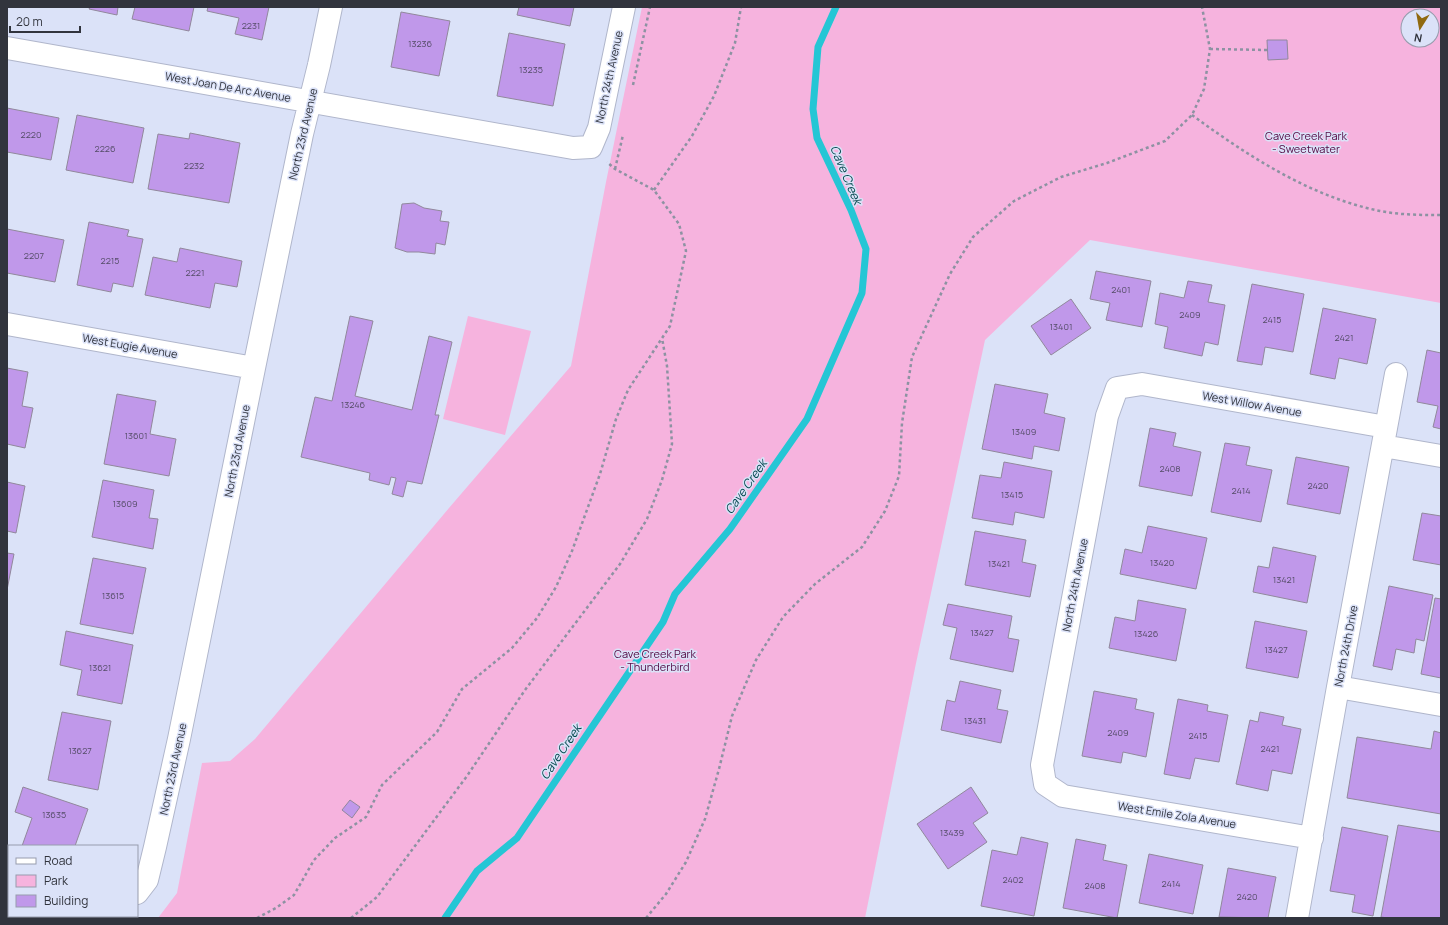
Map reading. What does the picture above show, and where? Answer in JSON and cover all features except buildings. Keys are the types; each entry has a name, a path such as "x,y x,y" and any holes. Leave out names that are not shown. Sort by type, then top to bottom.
{"street":[{"name":"North 23rd Avenue","path":"138,892 147,880 172,773 254,368 331,7"},
{"name":"North 24th Avenue","path":"591,147 599,128 624,7"},
{"name":"West Joan De Arc Avenue","path":"7,48 573,148 591,147"},
{"name":"West Eugie Avenue","path":"7,324 254,368"},
{"name":"North 24th Drive","path":"1298,918 1338,687 1396,374"},
{"name":"West Willow Avenue","path":"1118,388 1142,384 1385,436 1441,456"},
{"name":"North 24th Avenue","path":"1045,784 1042,765 1107,416 1118,388"},
{"path":"1338,687 1441,705"},
{"name":"West Emile Zola Avenue","path":"1045,784 1063,796 1312,838"}],"path":[{"path":"654,190 692,136 714,96 735,43 741,7"},
{"path":"646,918 666,894 686,862 705,819 732,716 756,660 782,617 815,584 862,547 885,511 899,476 902,423 912,357 950,274 974,237 1014,202 1061,177 1107,163 1165,142 1192,114 1204,89 1210,49 1202,7"},
{"path":"1210,49 1268,50"},
{"path":"1192,114 1230,143 1281,173 1349,203 1381,211 1441,215"},
{"path":"257,918 276,908 294,895 314,860 335,838 366,817 382,785 437,732 462,688 512,648 537,618 556,587 572,551 600,474 616,419 628,390 670,326 686,251 679,224 654,190 615,169 591,147"},
{"path":"351,918 377,897 467,776 525,690 620,564 647,519 662,480 672,444 667,366 662,338"}],"green space":[{"name":"Cave Creek Park - Thunderbird","path":"642,7 1441,7 1441,303 1090,240 985,340 915,668 865,918 158,918 177,893 202,763 230,761 255,739 449,508 571,366 606,182"},
{"path":"468,316 531,331 505,435 443,419"}],"waterway":[{"name":"Cave Creek","path":"445,918 477,871 517,838 663,622 675,594 730,529 807,419 862,293 866,249 851,210 817,138 813,109 818,47 836,7"}],"park label":[{"name":"Cave Creek Park - Sweetwater","path":"1306,142"}]}
